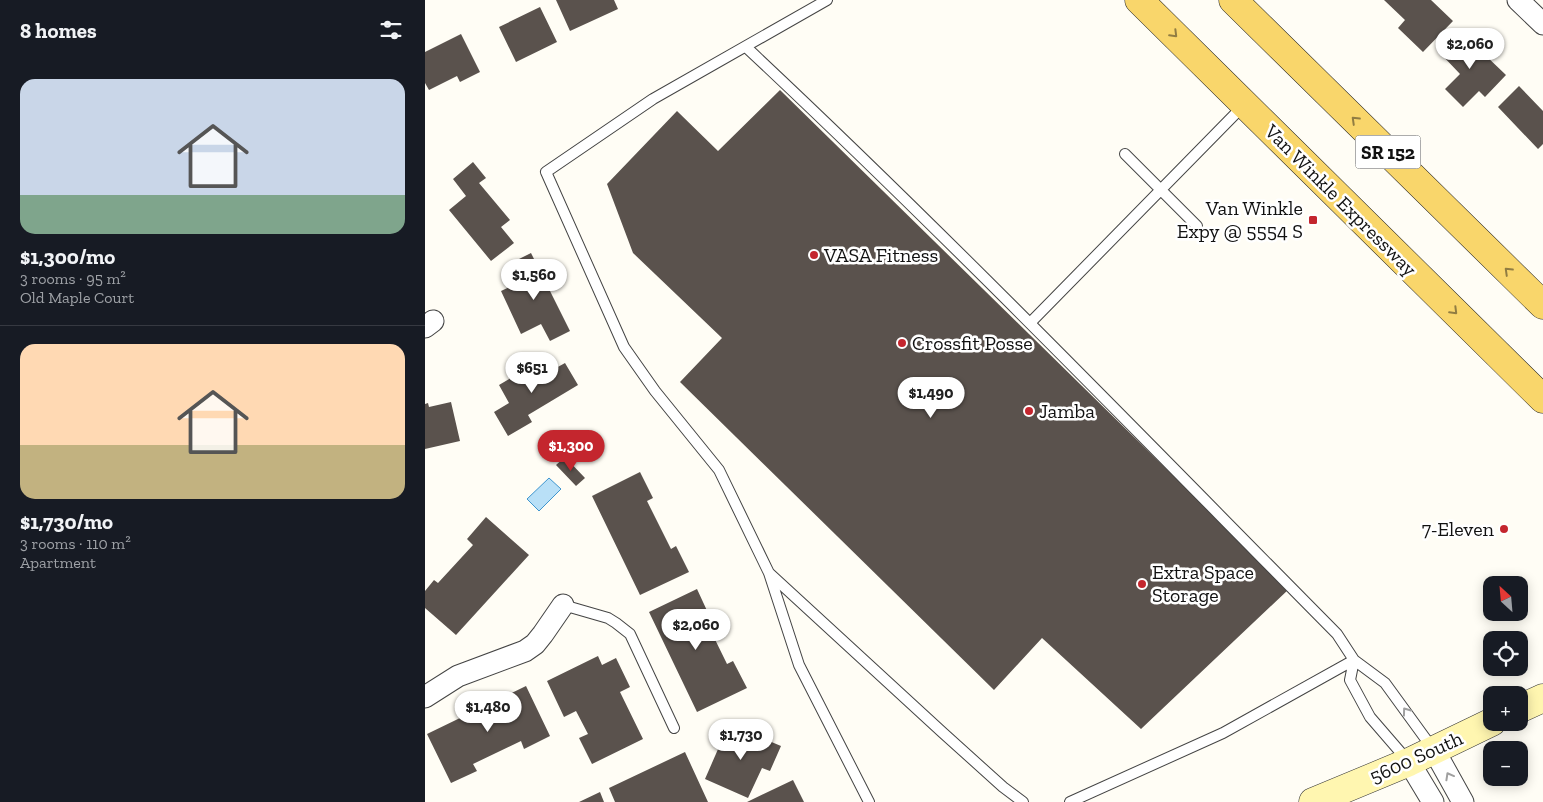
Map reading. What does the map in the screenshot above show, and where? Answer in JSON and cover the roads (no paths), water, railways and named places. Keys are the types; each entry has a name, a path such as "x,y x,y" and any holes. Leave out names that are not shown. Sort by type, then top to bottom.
{"main road":[{"name":"Van Winkle Expressway","path":"1139,0 1543,399"},
{"name":"SR 152","path":"1233,0 1543,305"},
{"path":"1528,705 1543,698"},
{"name":"5600 South","path":"1313,802 1409,762 1483,726"}],"street":[{"path":"425,697 458,676 525,651 543,634 563,605"},
{"path":"1435,750 1463,802"},
{"path":"1409,762 1433,802"}],"lane":[{"path":"827,0 653,99 546,172 624,347 655,391 719,470 769,573 799,665 869,802"},
{"path":"746,47 808,104 1030,323 1337,634 1354,660 1385,683 1435,750"},
{"path":"1030,323 1245,104"},
{"path":"1125,154 1197,226"},
{"path":"769,573 1003,787 1023,802"},
{"path":"563,605 608,618 629,634 674,728"},
{"path":"1354,660 1350,680 1370,718 1409,762"},
{"path":"1070,802 1223,733 1354,660"}],"water":[{"path":"549,478 561,489 539,511 527,499"}],"place":[{"name":"Van Winkle Expy @ 5554 S","path":"1313,220"},
{"name":"VASA Fitness","path":"814,255"},
{"name":"Crossfit Posse","path":"902,343"},
{"name":"Jamba","path":"1029,411"},
{"name":"7-Eleven","path":"1504,529"},
{"name":"Extra Space Storage","path":"1142,584"}]}
